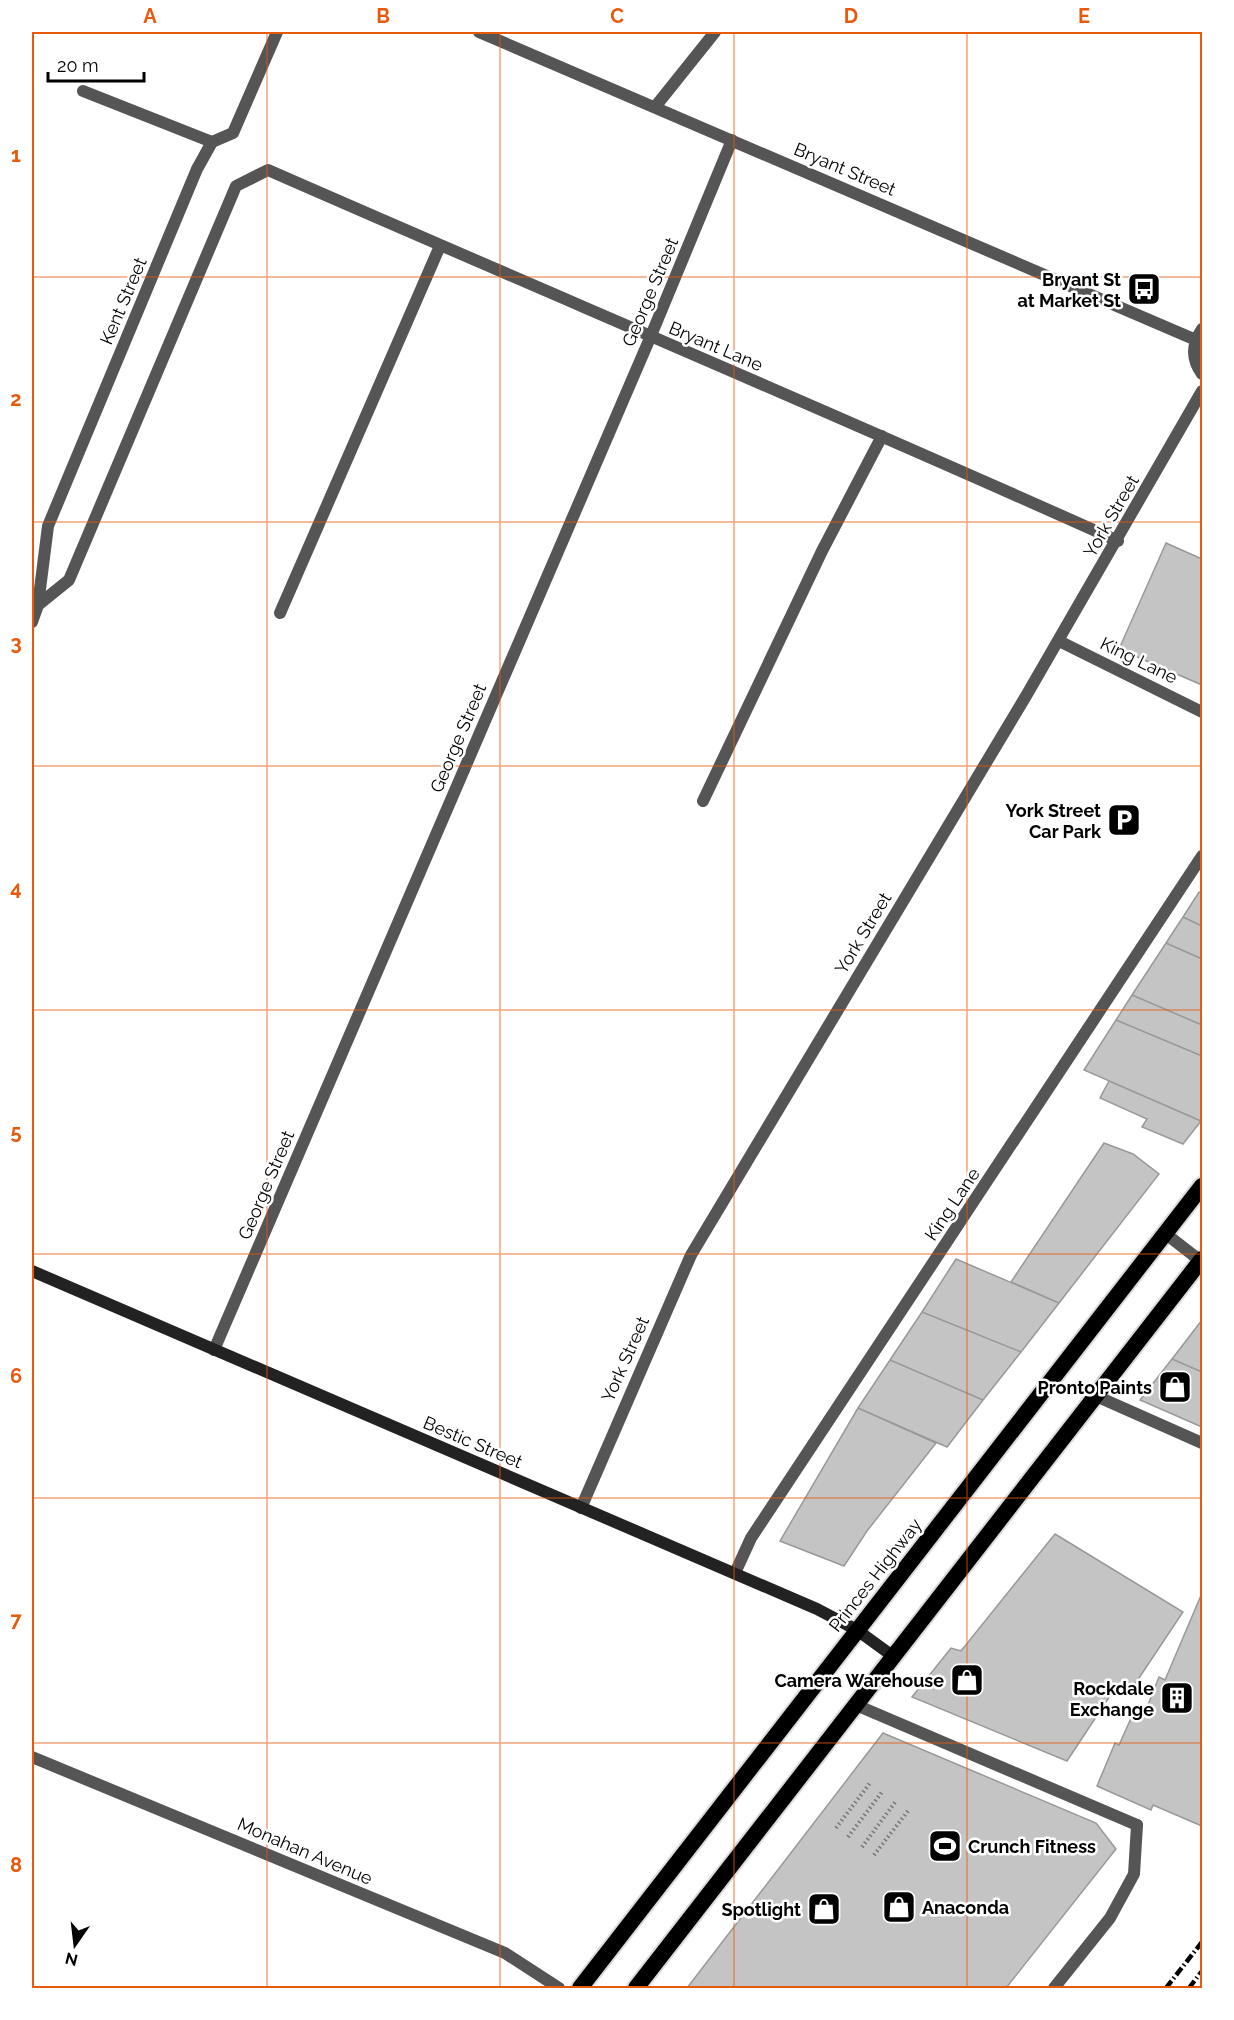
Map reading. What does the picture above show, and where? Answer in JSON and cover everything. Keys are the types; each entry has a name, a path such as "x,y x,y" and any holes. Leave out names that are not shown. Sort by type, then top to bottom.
{"highway":[{"name":"Princes Highway","path":"580,1989 1203,1186"},
{"path":"636,1989 1202,1261"}],"main road":[{"name":"Bestic Street","path":"32,1271 817,1609 857,1630 894,1657"}],"street":[{"name":"Kent Street","path":"32,622 39,605 48,526 197,169 212,142 233,134 277,32"},
{"name":"Bryant Street","path":"479,32 1199,334"},
{"path":"655,107 715,32"},
{"path":"83,91 212,142"},
{"name":"George Street","path":"214,1350 650,338 732,140"},
{"name":"Kent Street","path":"39,605 69,580 236,186 267,170"},
{"name":"Bryant Lane","path":"267,170 650,338 882,436 1118,541"},
{"path":"280,614 440,246"},
{"path":"1199,334 1195,362 1203,374"},
{"name":"York Street","path":"581,1508 691,1255 1059,641 1203,391"},
{"path":"703,801 822,551 882,436"},
{"name":"King Lane","path":"1059,641 1203,712"},
{"name":"King Lane","path":"735,1574 758,1528 1203,856"},
{"path":"1166,1234 1202,1261"},
{"path":"1096,1396 1203,1443"},
{"path":"856,1705 1137,1825 1134,1874 1110,1918 1054,1989"},
{"name":"Monahan Avenue","path":"32,1757 505,1953 559,1989"}],"path":[{"path":"836,1828 870,1783"},
{"path":"848,1837 882,1792"},
{"path":"862,1847 896,1802"},
{"path":"874,1855 908,1811"}],"building":[{"path":"1166,543 1202,559 1202,685 1119,649"},
{"path":"1199,892 1202,894 1202,926 1183,917"},
{"path":"1183,917 1202,926 1202,959 1166,943"},
{"path":"1166,943 1202,959 1202,1025 1132,995"},
{"path":"1132,995 1202,1025 1202,1056 1116,1020"},
{"path":"1116,1020 1202,1056 1201,1121 1084,1070"},
{"path":"1109,1081 1201,1121 1183,1144 1142,1127 1147,1119 1100,1098"},
{"path":"1104,1143 1133,1154 1159,1174 1059,1303 1011,1282"},
{"path":"956,1259 1059,1303 1021,1352 922,1312"},
{"path":"922,1312 1021,1352 983,1400 890,1360"},
{"path":"1202,1320 1202,1372 1172,1359"},
{"path":"1172,1359 1202,1372 1202,1427 1140,1400"},
{"path":"890,1360 983,1400 947,1447 858,1408"},
{"path":"858,1408 936,1443 867,1531 844,1566 780,1541"},
{"path":"1055,1534 1183,1612 1131,1690 1110,1696 1067,1761 912,1697 951,1648 961,1651"},
{"name":"Rockdale Exchange","path":"1202,1593 1202,1826 1153,1805 1151,1810 1097,1786 1115,1743 1119,1745 1132,1716 1142,1720 1159,1677 1165,1680"},
{"path":"883,1733 1096,1823 1116,1849 1006,1988 687,1988"}],"railway":[{"path":"1166,1988 1202,1942"},
{"path":"1189,1988 1202,1971"}],"place":[{"name":"Bryant St at Market St","path":"1144,289"},
{"name":"York Street Car Park","path":"1124,820"},
{"name":"Pronto Paints","path":"1175,1387"},
{"name":"Camera Warehouse","path":"967,1680"},
{"name":"Rockdale Exchange","path":"1177,1698"},
{"name":"Crunch Fitness","path":"945,1846"},
{"name":"Anaconda","path":"899,1907"},
{"name":"Spotlight","path":"824,1909"}]}
